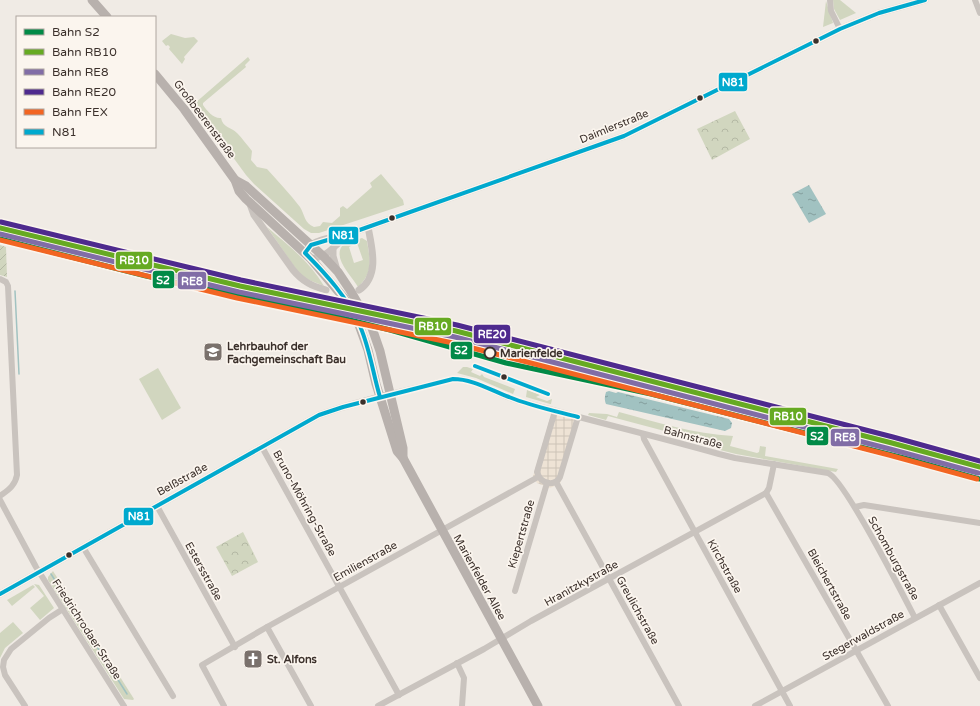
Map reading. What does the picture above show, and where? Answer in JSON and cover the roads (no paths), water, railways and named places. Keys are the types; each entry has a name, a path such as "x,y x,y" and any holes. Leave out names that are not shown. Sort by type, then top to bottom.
{"main road":[{"path":"93,0 106,16"},
{"name":"Großbeerenstraße","path":"156,75 181,105 235,180 239,191 249,203 308,256 339,292"},
{"name":"Großbeerenstraße","path":"235,180 246,186 323,256 338,272 350,290"},
{"name":"Marienfelder Allee","path":"350,290 372,328 380,352 403,448 403,458"},
{"name":"Marienfelder Allee","path":"339,292 359,325 397,451 403,458 538,706"}],"street":[{"path":"830,0 831,10 840,29"},
{"name":"Daimlerstraße","path":"311,245 368,227 630,134 840,29 880,13 925,0"},
{"path":"975,0 980,13"},
{"path":"249,203 254,215 300,278 313,287 326,290"},
{"path":"359,290 367,283 373,272 368,227"},
{"path":"311,245 308,256 323,256 350,233"},
{"path":"333,249 333,256 338,272"},
{"path":"0,279 6,282 8,286 17,475 12,486 0,496"},
{"name":"Bahnstraße","path":"391,394 453,379 461,379 473,382 510,398 555,411 735,458 832,474 855,507"},
{"path":"380,397 391,394"},
{"name":"Belßstraße","path":"0,594 319,415 380,397"},
{"path":"555,411 538,472 538,477 547,483 551,484 556,482 560,477 578,417"},
{"name":"Kirchstraße","path":"643,434 644,439 790,706"},
{"name":"Bruno-Möhring-Straße","path":"262,447 399,695"},
{"path":"766,493 769,488 774,464"},
{"name":"Emilienstraße","path":"224,706 202,665 267,627 538,477"},
{"name":"Greulichstraße","path":"556,482 679,706"},
{"name":"Kiepertstraße","path":"515,591 547,483"},
{"name":"Hranitzkystraße","path":"378,706 766,493"},
{"name":"Bleichertstraße","path":"766,493 888,706"},
{"name":"Friedrichrodaer Straße","path":"0,500 39,572 124,706"},
{"path":"855,507 864,505 980,523"},
{"name":"Estersstraße","path":"157,506 235,647"},
{"name":"Schomburgstraße","path":"855,507 915,618"},
{"path":"83,547 173,696"},
{"name":"Stegerwaldstraße","path":"755,706 980,583"},
{"path":"939,605 980,678"},
{"path":"25,706 5,675 3,668 4,660 11,649 62,609"},
{"path":"267,627 311,706"},
{"path":"457,663 464,678 462,706"}],"water":[{"path":"809,185 826,214 809,223 792,194"},
{"path":"609,391 729,419 732,423 731,428 725,431 606,404 605,395 606,392"}],"waterway":[{"path":"15,291 19,374"},
{"path":"51,574 127,694"}],"rail line":[{"name":"RE20","path":"1,222 241,280 457,325 893,437 980,461"},
{"name":"RB10","path":"0,228 240,286 456,331 980,467"},
{"name":"RE8","path":"0,234 239,292 455,337 978,473"},
{"name":"S2","path":"0,239 146,276 338,317 506,363 651,394 912,460 980,479"},
{"name":"FEX","path":"0,240 237,298 453,343 977,479"}],"place":[{"name":"Lehrbauhof der Fachgemeinschaft Bau","path":"213,352"},
{"name":"Marienfelde","path":"490,353"},
{"name":"St. Alfons","path":"253,659"}]}
